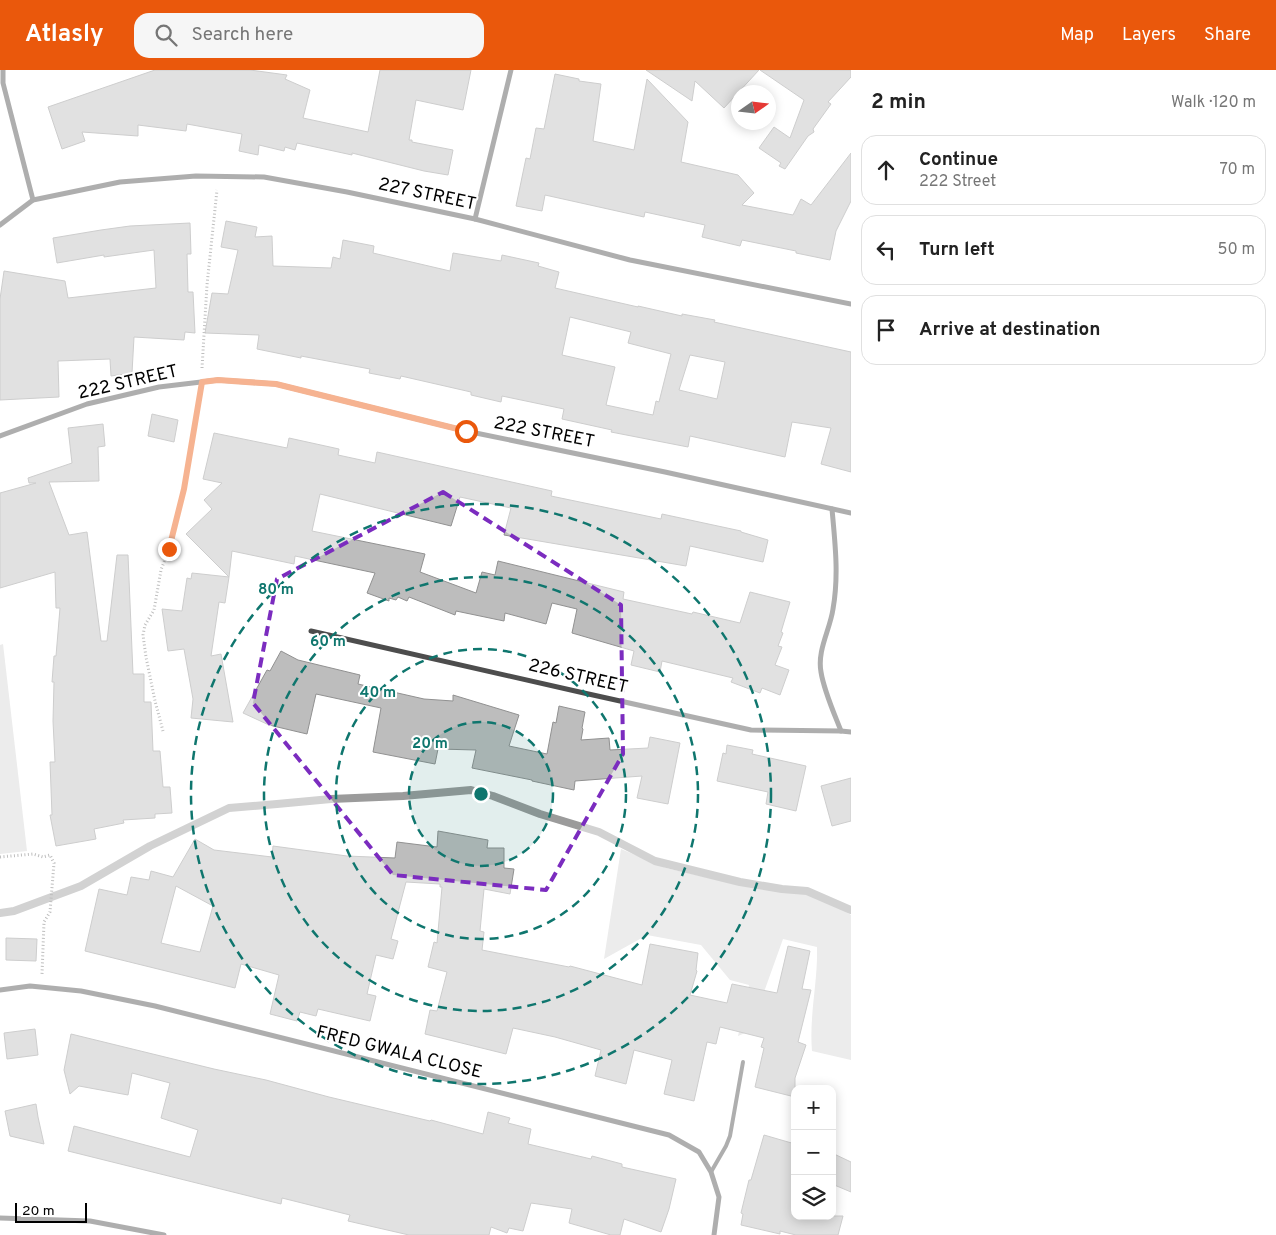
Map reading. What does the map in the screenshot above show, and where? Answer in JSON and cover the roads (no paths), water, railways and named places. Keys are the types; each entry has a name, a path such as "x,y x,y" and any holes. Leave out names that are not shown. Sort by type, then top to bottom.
{"street":[{"path":"3,70 3,83 33,200"},
{"path":"475,219 510,70"},
{"name":"227 STREET","path":"0,225 33,200 120,182 196,176 264,177 475,219 630,260 851,304"},
{"name":"222 STREET","path":"0,436 87,404 159,387 218,380 276,384 466,431 666,472 851,513"},
{"path":"832,509 837,567 836,586 833,611 821,654 820,672 840,731"},
{"name":"226 STREET","path":"311,631 751,730 851,732"},
{"name":"FRED GWALA CLOSE","path":"0,990 30,986 82,991 155,1006 668,1135 699,1152 711,1172 719,1197 714,1235"},
{"path":"0,1218 90,1221 164,1235"}],"lane":[{"path":"711,1172 730,1136 743,1062"}],"waterway":[{"path":"0,913 14,911 81,886 150,846 229,808 471,790 599,832 655,861 740,882 807,891 851,910"}]}
